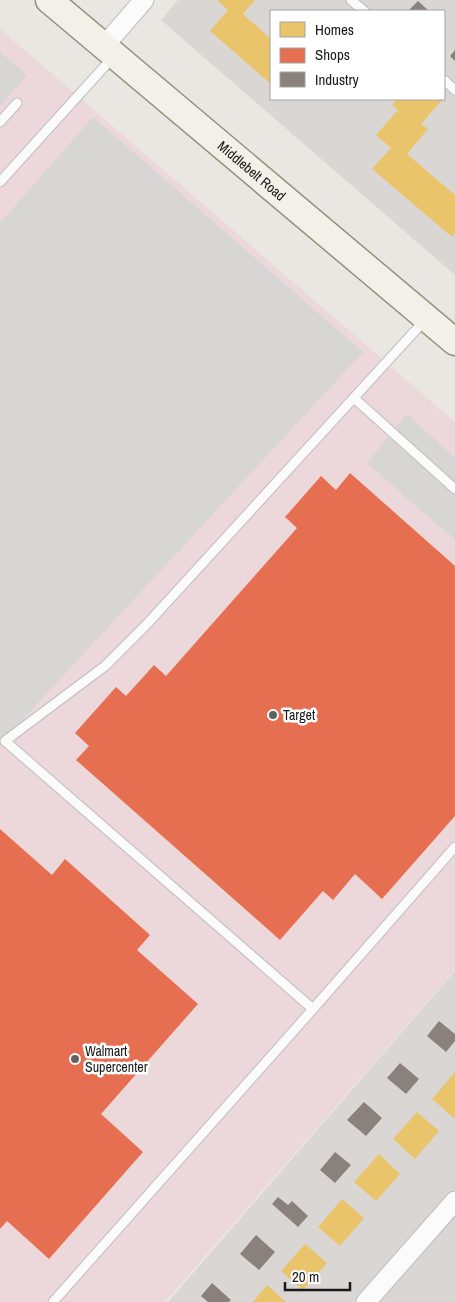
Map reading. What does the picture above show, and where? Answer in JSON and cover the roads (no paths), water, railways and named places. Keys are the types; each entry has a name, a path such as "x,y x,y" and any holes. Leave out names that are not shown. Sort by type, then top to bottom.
{"main road":[{"name":"Middlebelt Road","path":"57,2 109,51 455,342"}],"street":[{"path":"109,51 144,0"},
{"path":"366,1302 455,1201"}],"lane":[{"path":"351,0 363,10"},
{"path":"0,182 109,51"},
{"path":"445,81 455,90"},
{"path":"0,122 17,103"},
{"path":"313,1009 2,739 105,666 152,618 427,318"},
{"path":"354,398 455,489"},
{"path":"53,1302 455,847"}],"place":[{"name":"Target","path":"273,715"},
{"name":"Walmart Supercenter","path":"75,1059"}]}
